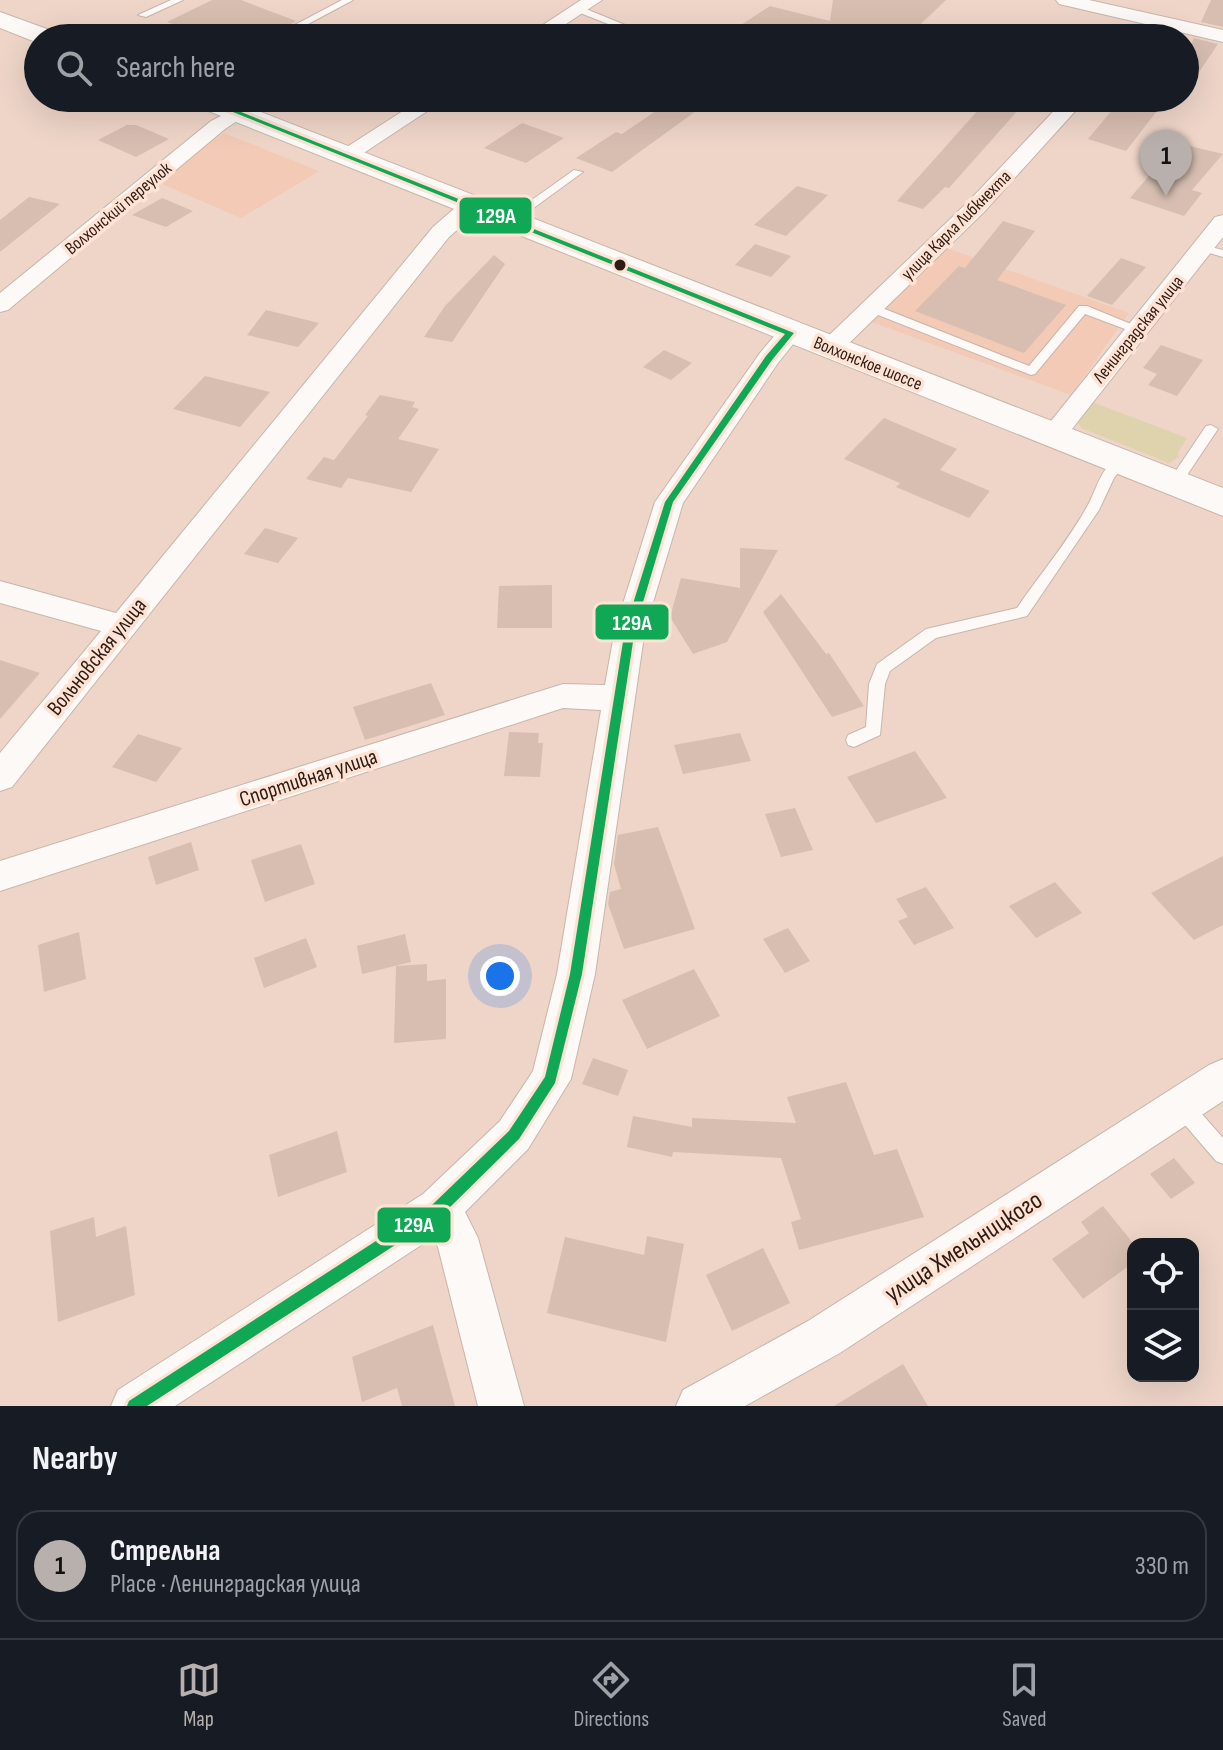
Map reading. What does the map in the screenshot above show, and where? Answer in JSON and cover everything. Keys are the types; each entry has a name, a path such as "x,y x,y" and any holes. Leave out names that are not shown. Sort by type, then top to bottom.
{"main road":[{"path":"0,19 24,28"},
{"name":"Волхонское шоссе","path":"239,113 1052,437 1120,462 1182,471 1223,503"}],"street":[{"path":"1065,0 1166,24"},
{"path":"1143,24 1169,0"},
{"path":"554,24 586,4"},
{"path":"1199,31 1223,36"},
{"path":"346,156 415,112"},
{"name":"улица Карла Либкнехта","path":"830,348 976,207 1064,112"},
{"name":"Волхонский переулок","path":"0,305 218,125 239,113"},
{"name":"Вольновская улица","path":"0,777 441,232 471,206"},
{"name":"Ленинградская улица","path":"1052,437 1137,329 1213,251 1223,222"},
{"path":"134,1406 438,1209 514,1135 551,1079 576,974 630,629 669,502 769,358 790,333"},
{"path":"0,592 120,625"},
{"name":"Спортивная улица","path":"0,876 563,696 618,698"},
{"name":"улица Хмельницкого","path":"699,1406 824,1337 1223,1078"},
{"path":"438,1209 457,1238 501,1406"}],"lane":[{"path":"143,15 179,0"},
{"path":"302,24 349,0"},
{"path":"586,4 625,24"},
{"path":"509,221 578,172"},
{"path":"872,308 1031,371 1083,309 1137,329"},
{"path":"1182,471 1211,429"},
{"path":"854,740 874,730 877,684 883,668 931,633 1022,612 1094,507 1108,476 1120,462"},
{"path":"1180,1104 1223,1154"}],"shaded area":[{"path":"224,133 319,171 241,218 155,181"},
{"path":"944,247 1129,313 1071,395 869,321"},
{"path":"1092,402 1187,438 1178,452 1179,457 1169,463 1081,428 1078,421"}],"building":[{"path":"212,0 241,0 296,21 291,24 167,22"},
{"path":"833,0 946,0 921,24 742,24 770,6 830,21"},
{"path":"1211,0 1223,0 1223,27 1201,22"},
{"path":"1199,39 1218,44 1199,72"},
{"path":"654,112 695,112 612,172 576,158 616,132 622,134"},
{"path":"976,112 1016,112 949,188 945,187 923,209 897,201"},
{"path":"1110,112 1156,112 1126,151 1088,139"},
{"path":"522,123 564,138 526,163 484,148"},
{"path":"127,125 136,125 169,139 136,157 98,140"},
{"path":"1177,143 1223,154 1192,190 1202,193 1184,216 1130,198"},
{"path":"797,186 828,195 786,236 754,225"},
{"path":"29,197 60,204 0,252 0,220"},
{"path":"162,198 193,211 166,227 132,215"},
{"path":"1003,221 1035,231 997,280 1066,305 1024,353 915,311 959,266 965,268"},
{"path":"755,244 791,256 771,277 735,265"},
{"path":"494,255 505,264 452,342 424,337 445,306"},
{"path":"1121,258 1146,267 1112,305 1087,296"},
{"path":"266,310 319,323 298,347 247,335"},
{"path":"1161,345 1203,360 1177,396 1148,385 1157,374 1143,368"},
{"path":"664,350 692,363 671,380 643,367"},
{"path":"205,376 270,392 240,427 173,409"},
{"path":"380,395 415,402 412,407 419,409 398,439 439,449 411,492 348,478 341,488 306,479 324,457 334,460"},
{"path":"884,418 957,449 940,470 990,491 969,518 896,487 900,483 844,459"},
{"path":"265,528 298,538 278,563 244,554"},
{"path":"740,548 778,550 727,642 693,654 670,617 681,578 740,588"},
{"path":"552,585 552,628 497,628 499,586"},
{"path":"781,594 826,654 829,653 864,706 832,717 763,612"},
{"path":"0,660 40,673 0,719"},
{"path":"431,683 445,715 365,740 353,707"},
{"path":"509,732 539,733 538,743 543,743 540,777 504,776"},
{"path":"740,733 751,761 683,774 674,745"},
{"path":"138,734 182,748 156,782 112,767"},
{"path":"915,751 947,798 876,823 847,777"},
{"path":"795,808 813,850 781,857 765,814"},
{"path":"658,827 695,929 624,949 608,904 610,892 621,889 614,864 618,835"},
{"path":"191,842 199,870 156,885 148,857"},
{"path":"301,844 315,884 265,902 251,860"},
{"path":"1223,856 1223,925 1194,940 1151,893"},
{"path":"1055,882 1082,913 1036,938 1009,906"},
{"path":"926,887 954,928 914,945 898,921 908,917 896,899"},
{"path":"788,928 810,961 785,973 763,939"},
{"path":"79,932 86,979 44,992 38,945"},
{"path":"405,934 411,962 362,974 357,946"},
{"path":"306,938 317,967 264,988 254,958"},
{"path":"427,964 427,981 446,979 446,1039 394,1043 396,966"},
{"path":"694,969 720,1016 647,1049 622,1000"},
{"path":"593,1058 628,1070 618,1096 582,1084"},
{"path":"846,1082 874,1155 897,1149 924,1217 799,1250 791,1222 801,1219 781,1158 673,1152 672,1157 627,1147 633,1116 692,1127 692,1118 796,1123 787,1097"},
{"path":"337,1131 347,1172 278,1197 269,1155"},
{"path":"1174,1158 1195,1183 1171,1199 1150,1174"},
{"path":"1103,1206 1129,1238 1127,1267 1083,1299 1052,1259 1089,1233 1081,1222"},
{"path":"94,1217 96,1237 126,1226 135,1295 58,1322 50,1231"},
{"path":"647,1236 684,1244 666,1342 547,1313 565,1237 644,1255"},
{"path":"763,1248 790,1303 732,1331 706,1275"},
{"path":"433,1325 455,1406 402,1406 397,1388 362,1402 352,1357"},
{"path":"903,1364 928,1406 834,1406"}],"transit line":[{"name":"129А","path":"236,112 790,333"},
{"name":"129А","path":"134,1406 438,1209 514,1135 551,1079 576,974 630,629 669,502 769,358 790,333"}],"place":[{"name":"Стрельна","path":"1166,196"}]}
